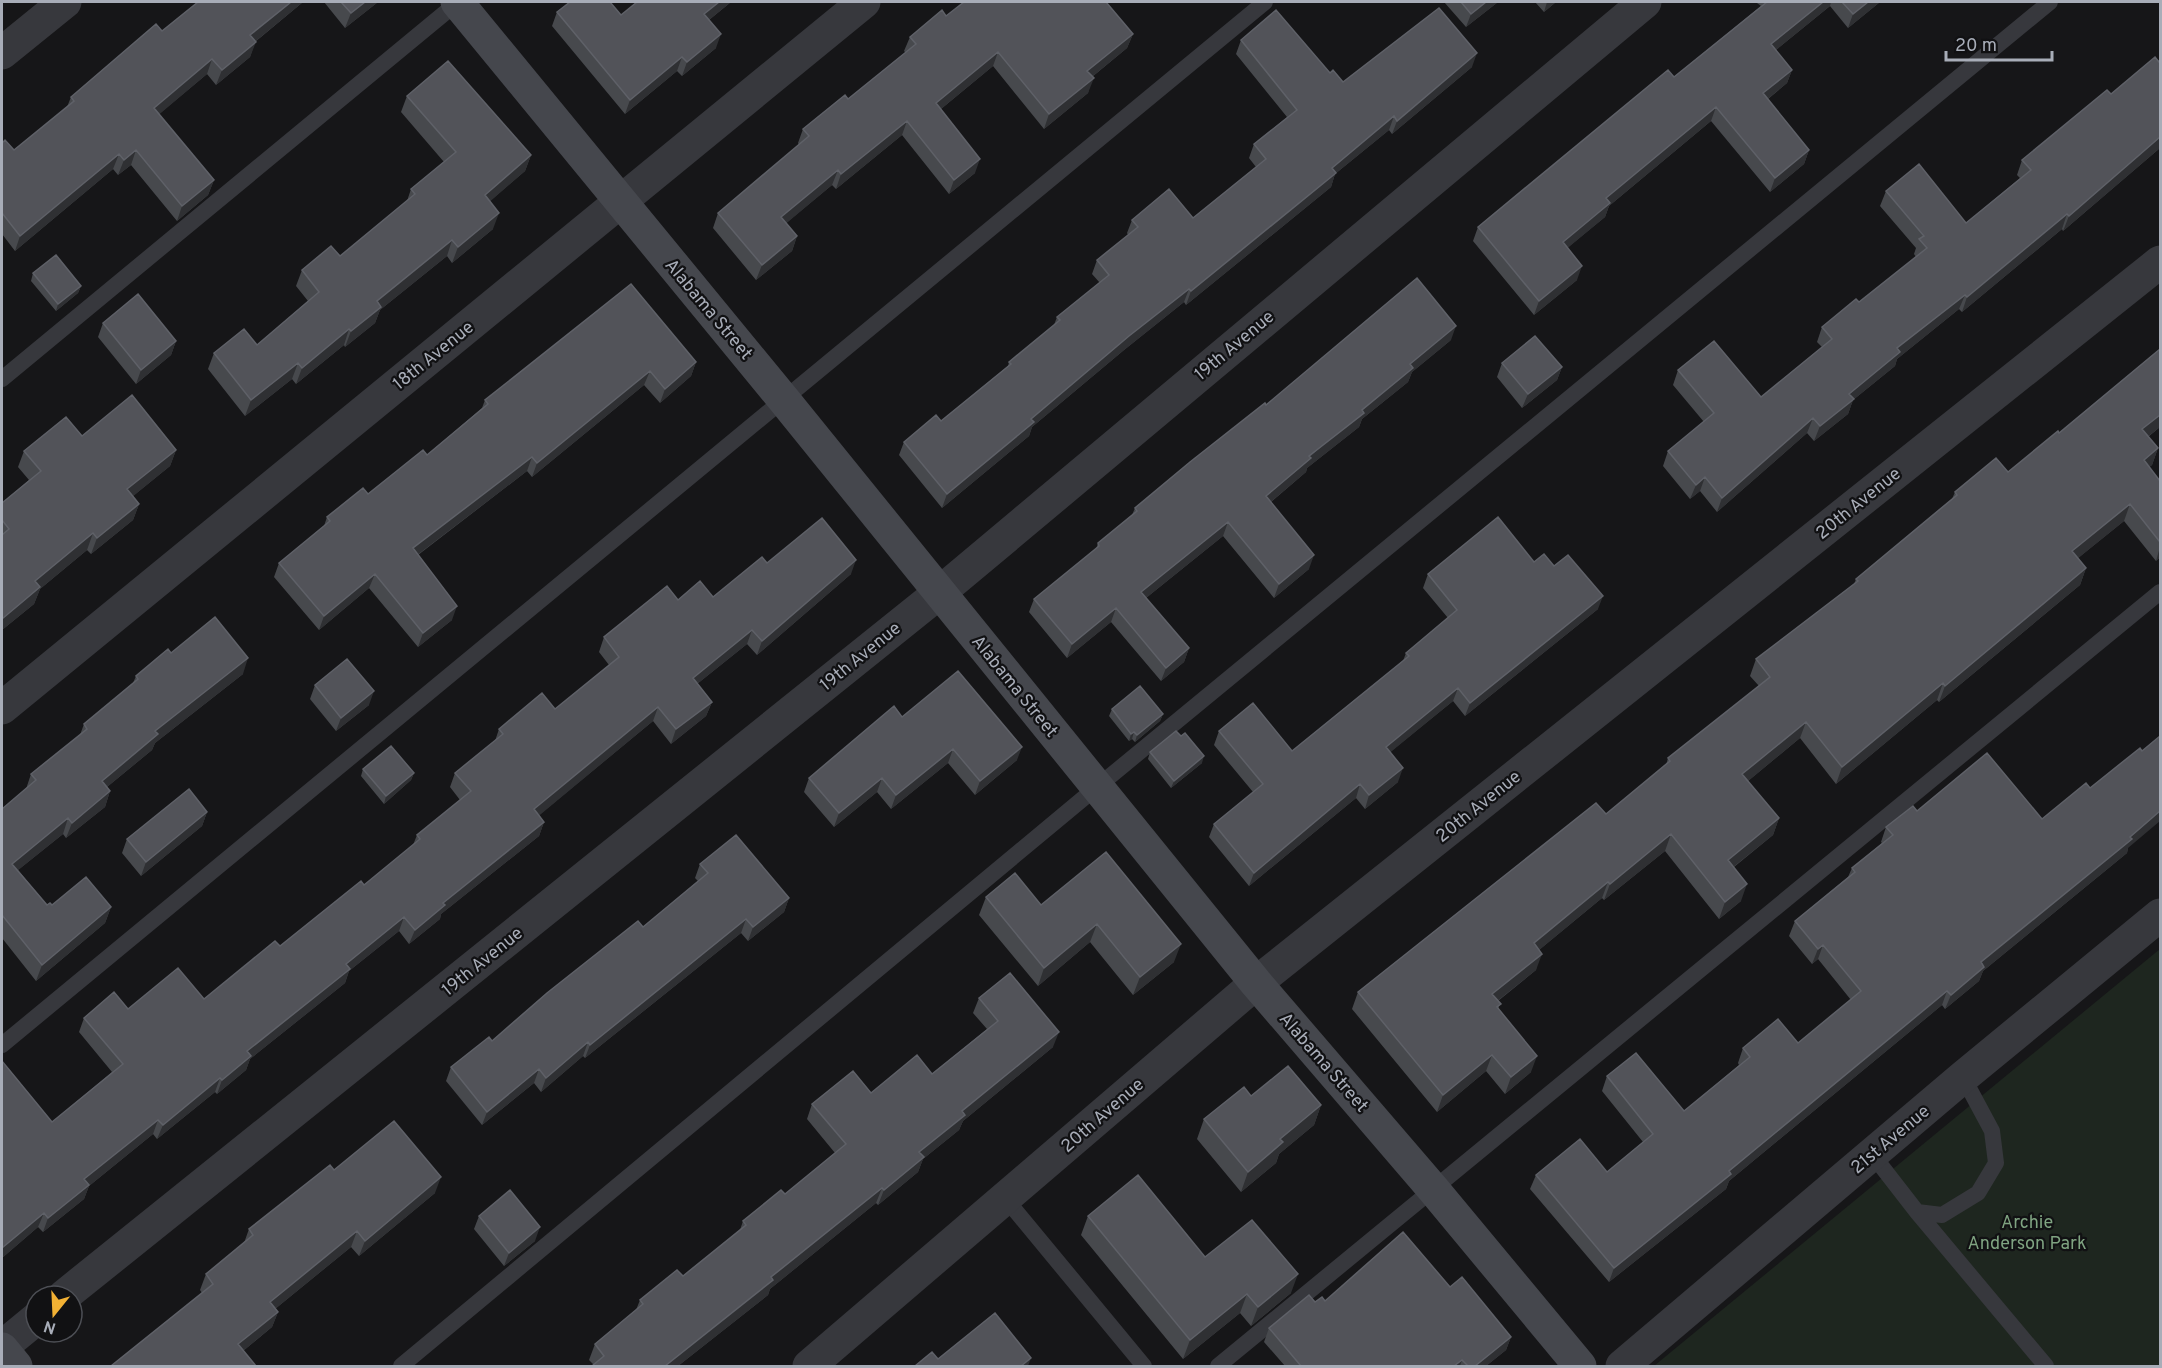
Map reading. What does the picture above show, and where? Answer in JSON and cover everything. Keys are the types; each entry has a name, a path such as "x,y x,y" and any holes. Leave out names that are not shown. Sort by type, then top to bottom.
{"street":[{"path":"2,53 65,2"},
{"name":"Alabama Street","path":"457,2 784,400 1256,983 1433,1189 1580,1366"},
{"name":"18th Avenue","path":"2,708 864,2"},
{"name":"19th Avenue","path":"79,1284 939,593 1645,2"},
{"name":"20th Avenue","path":"809,1366 1256,983 2160,262"},
{"name":"21st Avenue","path":"1622,1366 1963,1077 2160,915"},
{"path":"16,1366 2,1348 24,1329"}],"lane":[{"path":"2,379 457,2"},
{"path":"2,1045 1264,2"},
{"path":"401,1366 1097,787 2050,2"},
{"path":"1218,1366 2160,592"},
{"path":"1917,1212 1942,1215 1978,1193 1996,1163 1992,1131 1963,1077"},
{"path":"1872,1154 1917,1212 2046,1366"},
{"path":"1005,1198 1144,1366"}],"green space":[{"name":"Archie Anderson Park","path":"2160,949 2160,1366 1654,1366"}],"building":[{"path":"198,2 291,2 250,35 256,42 222,70 212,59 154,108 214,180 182,206 136,150 124,160 119,154 20,236 2,213 2,143 5,140 14,150 74,101 71,97 156,24 162,31"},
{"path":"341,2 365,2 351,13"},
{"path":"570,2 610,2 621,15 637,2 719,2 704,14 721,34 687,62 682,57 630,100 557,12"},
{"path":"964,2 1106,2 1133,34 1087,71 1094,78 1049,114 998,52 936,103 980,159 954,180 907,121 841,174 838,170 781,217 797,236 762,265 718,213 809,136 803,129 845,95 848,99 916,44 910,37 942,10 946,16"},
{"path":"1461,2 1486,2 1471,14"},
{"path":"1767,2 1823,2 1771,44 1792,70 1763,93 1809,150 1775,178 1716,107 1606,198 1610,203 1563,242 1582,266 1539,301 1478,227 1668,70 1674,77"},
{"path":"1842,2 1868,2 1853,14"},
{"path":"1439,8 1477,53 1397,121 1394,116 1332,168 1336,173 1191,291 1189,289 1129,336 1031,419 1034,422 947,494 904,442 936,415 941,421 1011,364 1009,362 1060,320 1057,317 1109,275 1097,260 1138,227 1132,220 1169,189 1193,218 1266,159 1254,144 1297,110 1241,40 1276,10 1330,73 1333,70 1343,82"},
{"path":"2155,57 2159,62 2160,60 2160,137 2069,216 2067,214 1967,297 1965,295 1897,348 1900,352 1849,394 1854,399 1820,426 1813,418 1722,498 1705,477 1696,485 1668,451 1714,413 1678,370 1714,341 1761,397 1832,339 1822,327 1856,299 1859,302 1927,248 1919,239 1924,236 1886,191 1919,164 1966,223 2031,170 2022,160 2107,90 2111,94"},
{"path":"448,61 531,155 485,195 499,213 458,247 452,240 377,301 381,307 351,331 349,329 302,368 298,363 251,400 214,353 244,329 257,345 319,292 302,270 331,246 340,256 415,194 411,189 456,152 407,96"},
{"path":"56,255 81,286 58,304 33,273"},
{"path":"1417,278 1456,326 1410,364 1413,368 1362,410 1364,413 1309,456 1311,458 1266,496 1314,555 1279,584 1228,522 1141,592 1189,648 1166,668 1116,608 1072,644 1034,599 1099,546 1098,543 1137,511 1135,508 1265,403 1266,405"},
{"path":"631,284 696,362 665,389 650,371 537,463 532,457 413,548 457,606 423,633 375,574 324,616 279,563 330,521 327,517 363,488 368,494 423,450 427,455 488,404 485,400"},
{"path":"138,294 176,341 141,370 103,323"},
{"path":"1535,336 1562,367 1528,394 1502,363"},
{"path":"2160,349 2160,415 2142,429 2158,448 2144,460 2160,481 2160,542 2130,504 2072,551 2086,568 1945,686 1943,683 1842,767 1806,722 1742,774 1779,818 1728,860 1747,884 1725,902 1671,834 1534,943 1542,954 1492,994 1501,1004 1497,1007 1537,1056 1511,1077 1492,1055 1443,1095 1358,992 1596,803 1606,814 1670,761 1668,758 1770,677 1756,659 1858,581 1856,579 1957,495 1955,492 1996,458 2008,472"},
{"path":"132,395 176,450 127,489 139,504 97,538 93,533 35,581 40,587 2,619 2,535 9,529 2,520 2,503 41,471 24,451 66,417 82,436"},
{"path":"1498,517 1534,562 1544,554 1554,566 1568,555 1603,596 1470,703 1458,688 1386,747 1403,768 1369,795 1360,784 1254,873 1214,824 1263,784 1219,731 1253,703 1292,751 1409,656 1406,653 1457,610 1428,574"},
{"path":"822,518 856,560 762,641 752,630 693,678 712,702 676,729 658,707 534,809 544,822 443,903 445,905 415,930 404,917 346,964 350,969 247,1051 251,1056 222,1080 220,1078 163,1125 158,1120 84,1179 89,1185 48,1218 44,1213 2,1248 2,1061 52,1122 123,1064 84,1018 114,992 128,1009 178,968 204,999 275,941 280,946 361,881 364,885 420,839 417,835 471,791 455,773 503,734 499,729 542,693 555,709 619,657 604,637 667,586 678,600 700,581 713,597 762,557 767,563"},
{"path":"215,617 248,658 155,731 158,734 102,781 110,791 72,823 68,818 12,864 47,905 50,903 52,905 86,877 111,907 42,965 2,915 2,809 36,780 31,774 87,729 84,724 138,679 136,676 168,649 171,653"},
{"path":"347,659 374,691 341,718 315,685"},
{"path":"958,671 1022,747 980,781 953,749 896,795 882,778 839,813 809,778 894,706 902,717"},
{"path":"1140,686 1163,714 1137,735 1134,732 1131,734 1112,709"},
{"path":"1176,731 1181,736 1185,733 1204,756 1174,781 1150,752"},
{"path":"2160,736 2160,811 2130,837 2132,839 1981,962 1984,967 1951,995 1947,991 1729,1171 1731,1174 1614,1268 1536,1175 1580,1139 1607,1172 1653,1134 1607,1076 1636,1053 1684,1111 1750,1057 1743,1048 1778,1019 1798,1043 1861,991 1823,945 1818,949 1795,921 1855,872 1852,868 1893,835 1886,827 1913,806 1917,811 1987,753 2042,819 2086,783 2090,788 2140,748 2142,751"},
{"path":"391,746 414,773 386,796 363,769"},
{"path":"189,789 207,812 146,862 127,839"},
{"path":"736,835 789,898 753,927 746,919 590,1045 588,1042 546,1078 539,1069 487,1112 451,1067 489,1037 492,1041 547,993 638,921 643,927 708,873 700,864"},
{"path":"1106,852 1181,944 1140,977 1097,924 1044,968 986,897 1015,873 1041,905"},
{"path":"1010,973 1059,1032 962,1111 965,1115 919,1152 924,1157 771,1277 773,1280 665,1366 592,1366 604,1356 595,1344 643,1304 640,1300 677,1270 683,1276 746,1225 743,1221 781,1190 785,1194 846,1144 812,1104 853,1071 871,1093 917,1055 932,1074 998,1021 979,998"},
{"path":"1288,1066 1321,1105 1280,1139 1283,1142 1248,1172 1204,1119 1244,1087 1251,1096"},
{"path":"394,1121 441,1177 365,1241 357,1231 270,1302 278,1312 238,1344 256,1366 111,1366 213,1284 206,1274 253,1235 249,1229 330,1165 334,1170"},
{"path":"1138,1175 1205,1257 1252,1220 1298,1274 1258,1307 1247,1294 1190,1340 1088,1216"},
{"path":"510,1190 540,1227 509,1253 479,1216"},
{"path":"1403,1232 1450,1287 1462,1277 1511,1337 1475,1366 1468,1366 1462,1360 1454,1366 1301,1366 1269,1328 1309,1295 1315,1302 1322,1297 1325,1301"},
{"path":"995,1313 1031,1358 1021,1366 915,1366 932,1352 938,1359"}]}
